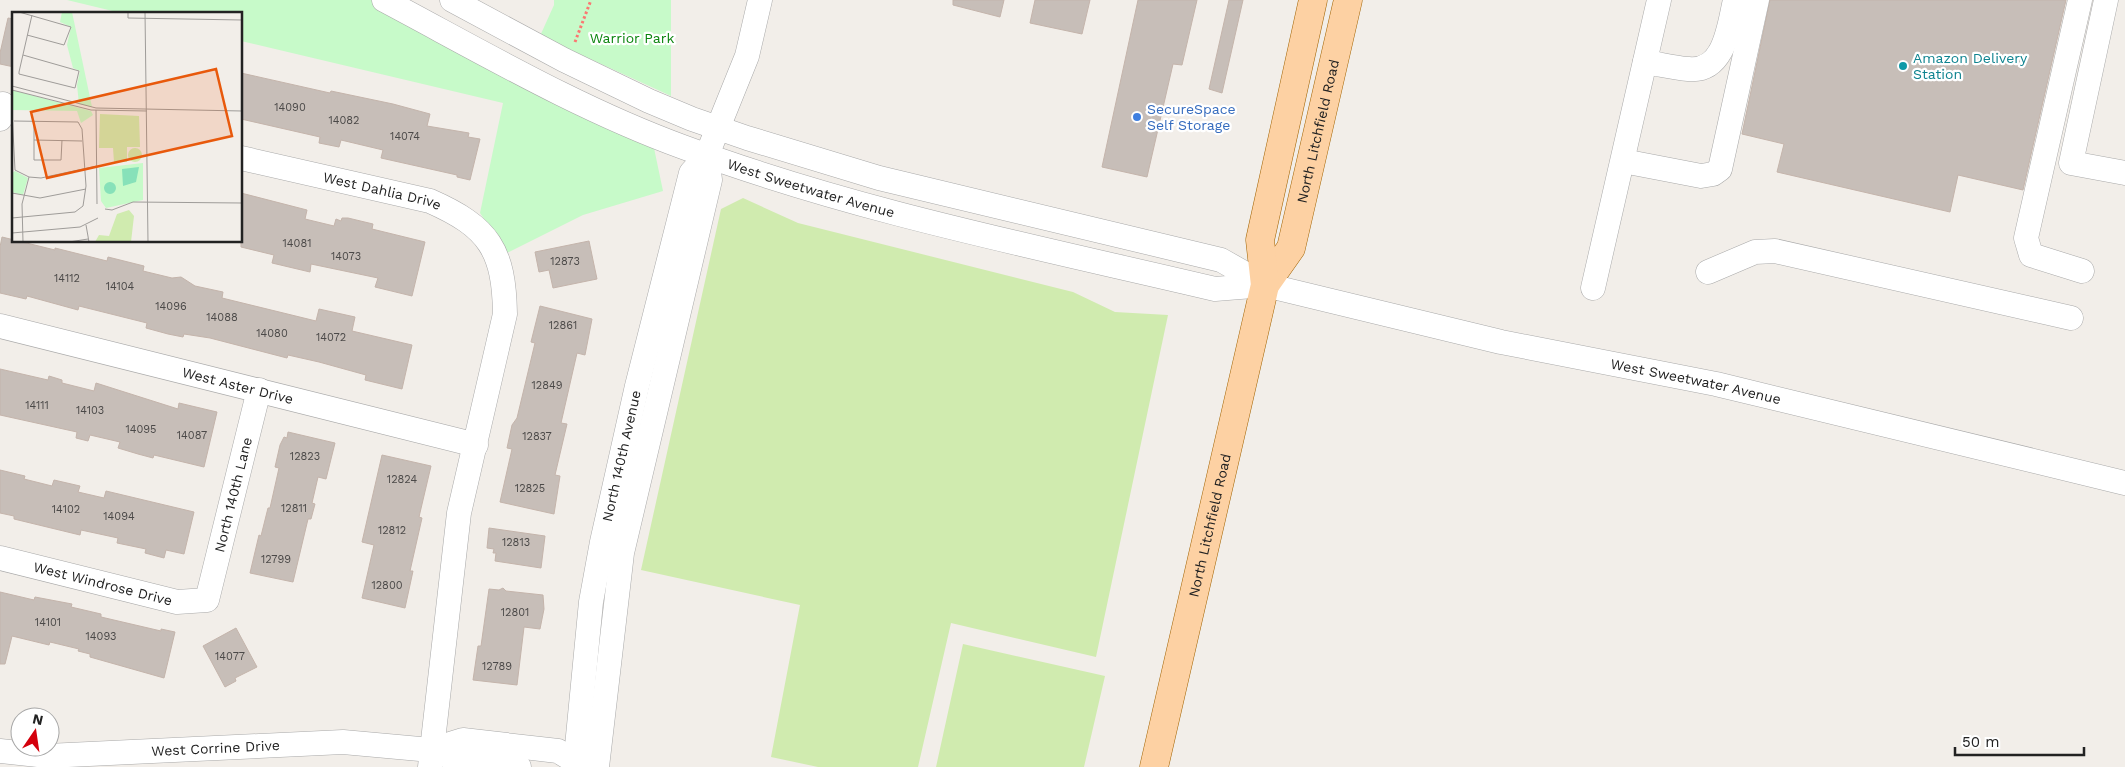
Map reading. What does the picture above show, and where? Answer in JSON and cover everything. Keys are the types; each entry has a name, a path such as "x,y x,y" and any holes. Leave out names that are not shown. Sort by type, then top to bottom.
{"main road":[{"name":"North Litchfield Road","path":"1154,767 1265,285 1260,240 1313,0"},
{"name":"North Litchfield Road","path":"1265,285 1291,248 1348,0"}],"street":[{"name":"West Sweetwater Avenue","path":"384,0 572,98 652,135 707,155 837,197 1215,288 1265,285"},
{"name":"West Sweetwater Avenue","path":"452,0 564,60 649,101 716,128 879,178 1221,260 1265,285 1501,342 1716,384 2125,483"},
{"name":"North 140th Avenue","path":"582,765 622,554 710,180 707,155 716,128 747,56 760,0"},
{"path":"1593,288 1659,0"},
{"path":"1645,62 1690,70 1711,63 1719,57 1727,36 1734,0"},
{"path":"1623,161 1701,176 1713,174 1720,169 1757,0"},
{"path":"2080,0 2026,238 2031,254 2082,271"},
{"path":"2106,0 2071,163 2125,173"},
{"name":"West Dahlia Drive","path":"242,158 430,202 458,214 480,231 500,262 505,287 505,314 476,444"},
{"path":"1708,272 1755,252 1774,251 2071,318"},
{"name":"West Aster Drive","path":"0,326 476,444"},
{"name":"North 140th Lane","path":"207,600 259,390"},
{"path":"430,759 459,513 476,444"},
{"name":"West Windrose Drive","path":"0,558 176,602 207,600"},
{"name":"West Corrine Drive","path":"430,759 463,740 558,751 582,765"},
{"name":"West Corrine Drive","path":"0,752 57,755 343,742 430,759 458,760 519,767"}],"path":[{"path":"575,42 591,0"}],"green space":[{"path":"67,0 371,0 654,148 663,191 583,215 507,253 480,213 503,103 242,41 242,12 117,12"},
{"name":"Warrior Park","path":"554,0 671,0 671,96 540,36 554,5"},
{"path":"743,198 798,223 1073,292 1115,312 1168,315 1096,657 951,623 918,767 818,767 771,757 800,605 641,570 721,209"},
{"path":"963,644 1105,676 1084,767 936,767"}],"building":[{"path":"953,0 1004,0 1000,17 953,5"},
{"path":"1035,0 1090,0 1082,34 1030,23"},
{"path":"1138,0 1197,0 1182,65 1173,64 1147,177 1102,167"},
{"path":"1229,0 1243,0 1222,93 1209,89"},
{"name":"Amazon Delivery Station","path":"1770,0 2066,0 2023,190 1958,175 1950,212 1777,172 1784,144 1742,134"},
{"path":"8,18 12,19 12,67 0,64 0,53"},
{"path":"242,73 330,93 331,91 393,104 430,114 427,126 469,133 468,137 480,139 470,180 457,177 457,175 381,158 383,150 341,140 339,147 319,143 320,137 242,119"},
{"path":"242,193 307,210 305,219 334,226 336,219 341,221 342,218 348,218 373,224 372,229 425,242 412,296 375,287 378,278 311,264 310,272 272,263 274,255 241,247"},
{"path":"2,237 12,239 12,242 22,242 55,250 55,248 107,261 108,257 144,266 143,271 172,278 181,277 195,286 223,292 222,298 316,321 319,309 355,317 352,331 412,345 402,389 365,380 366,375 319,362 288,355 287,358 210,338 184,334 183,337 168,334 146,328 147,323 79,306 78,310 27,296 26,299 0,293 0,247"},
{"path":"589,241 597,279 553,288 549,270 539,272 535,252"},
{"path":"540,306 592,319 585,355 577,353 561,423 567,424 555,475 560,476 554,514 500,502 512,449 507,448 512,425 517,418 535,343 531,342"},
{"path":"0,369 48,380 49,376 62,380 62,383 94,391 96,383 178,409 179,403 217,412 204,467 154,455 153,458 118,448 120,442 90,435 88,441 76,438 77,432 0,415"},
{"path":"288,432 335,443 326,479 318,477 312,503 315,504 311,519 308,519 293,582 250,573 259,535 261,536 268,508 270,508 279,468 275,467 280,445 284,437 287,438"},
{"path":"382,455 431,466 419,517 422,518 410,571 413,571 405,608 362,598 374,545 362,542"},
{"path":"0,470 25,476 24,479 52,486 54,480 80,486 78,492 104,498 106,491 194,512 184,554 166,550 164,558 145,553 146,549 117,543 118,538 81,530 80,535 14,519 14,516 0,513"},
{"path":"489,528 545,536 541,568 495,561 496,553 493,553 494,549 487,548"},
{"path":"503,588 506,591 543,595 544,609 540,629 524,627 517,685 473,680 478,646 481,646 489,589 499,590"},
{"path":"0,592 34,600 35,597 72,604 71,607 101,614 101,617 161,631 161,629 175,632 164,678 90,657 90,654 78,651 79,649 50,642 49,645 12,636 5,664 0,664"},
{"path":"236,628 257,667 235,678 236,681 225,687 203,646"}],"place":[{"name":"Amazon Delivery Station","path":"1903,66"},
{"name":"SecureSpace Self Storage","path":"1137,117"}]}
